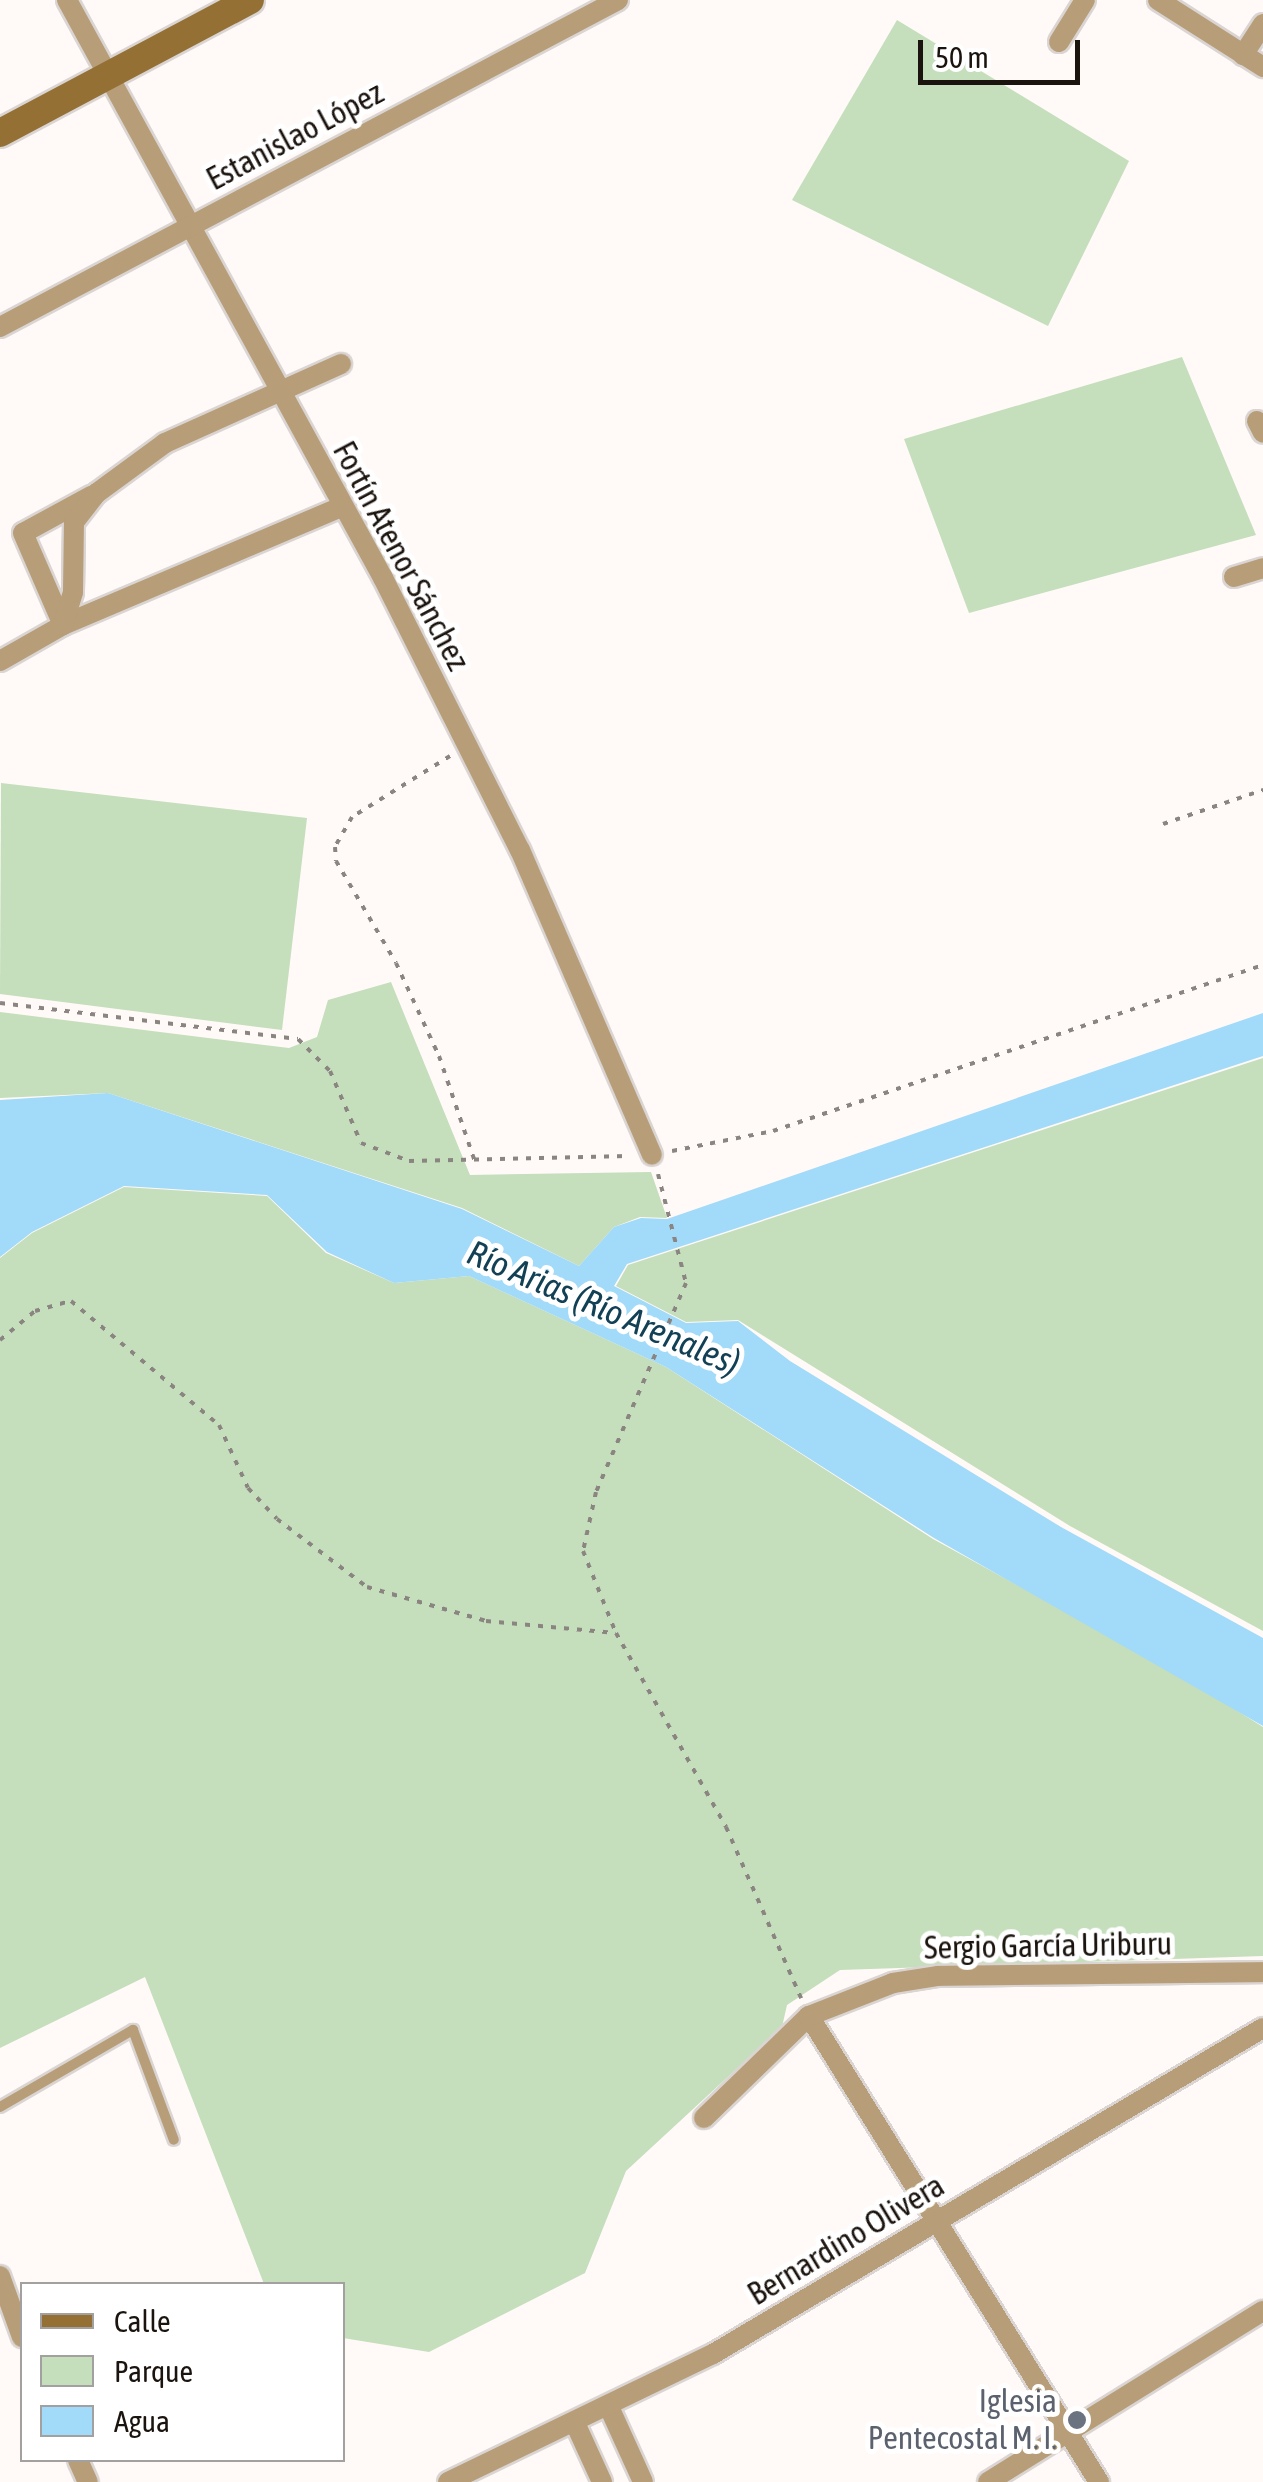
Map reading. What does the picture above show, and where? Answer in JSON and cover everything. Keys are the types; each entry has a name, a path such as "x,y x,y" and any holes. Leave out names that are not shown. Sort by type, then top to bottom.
{"street":[{"name":"Fortín Atenor Sánchez","path":"68,0 276,392 343,506 468,746 595,1013 652,1155"},
{"path":"0,133 250,0"},
{"name":"Estanislao López","path":"0,326 618,0"},
{"path":"1059,42 1085,0"},
{"path":"1158,0 1263,67"},
{"path":"1244,55 1263,24"},
{"path":"63,625 22,533 97,493 165,443 341,364"},
{"path":"63,625 73,592 74,522 97,493"},
{"path":"0,660 63,625 343,506"},
{"path":"1234,577 1263,568"},
{"name":"Sergio García Uriburu","path":"704,2118 809,2016 856,1993 938,1976 1263,1972"},
{"path":"809,2016 1099,2482"},
{"name":"Bernardino Olivera","path":"448,2482 713,2354 1263,2028"},
{"path":"0,2276 20,2331"},
{"path":"988,2482 1263,2311"},
{"path":"609,2407 643,2482"},
{"path":"575,2423 602,2482"}],"lane":[{"path":"0,2107 134,2030 174,2140"}],"path":[{"path":"468,746 383,793 352,817 335,846 342,877 396,963 439,1056 474,1162"},
{"path":"1163,824 1263,790"},
{"path":"0,1002 298,1040 330,1071 360,1142 408,1161 474,1162 652,1155 774,1131 1263,965"},
{"path":"652,1155 686,1283 584,1533 586,1565 616,1633 726,1827 809,2016"},
{"path":"0,1340 52,1303 84,1308 219,1425 248,1488 278,1519 368,1587 486,1621 616,1633"}],"green space":[{"path":"897,20 1129,161 1048,326 792,200"},
{"path":"1182,357 1256,535 969,613 904,439"},
{"path":"1,783 307,818 282,1030 0,994"},
{"path":"391,982 470,1175 651,1172 667,1218 640,1217 614,1227 579,1266 462,1208 108,1093 0,1098 0,1012 289,1048 317,1037 328,1000"},
{"path":"1263,1058 1263,1631 1070,1526 738,1320 686,1322 616,1286 628,1265"},
{"path":"124,1187 267,1196 326,1253 394,1283 469,1276 666,1367 933,1539 1169,1668 1263,1727 1263,1956 840,1970 787,2005 782,2027 626,2171 585,2273 429,2352 345,2338 345,2282 263,2282 145,1977 0,2048 0,1258 32,1233"}],"water":[{"name":"Río Arias (Río Arenales)","path":"1263,1013 1263,1056 627,1264 614,1286 686,1323 738,1321 790,1361 1061,1527 1263,1638 1263,1726 934,1538 666,1367 469,1276 394,1283 327,1252 267,1195 124,1186 32,1232 0,1257 0,1100 108,1093 462,1209 579,1266 614,1227 641,1218 667,1219"}],"place":[{"name":"Iglesia Pentecostal M. I.","path":"1077,2420"}]}
